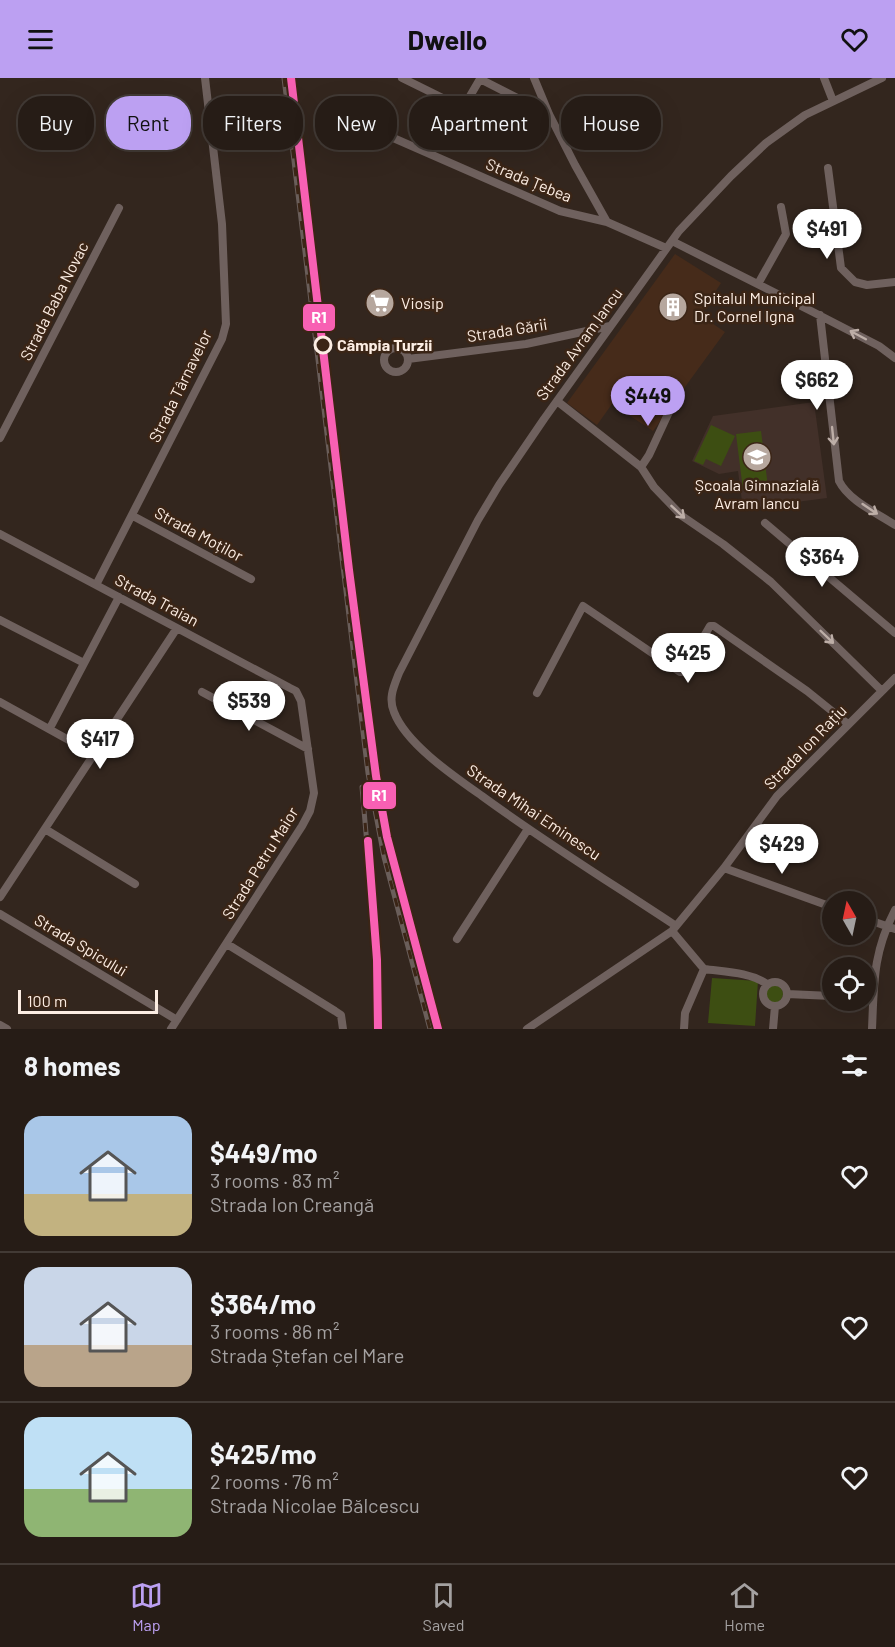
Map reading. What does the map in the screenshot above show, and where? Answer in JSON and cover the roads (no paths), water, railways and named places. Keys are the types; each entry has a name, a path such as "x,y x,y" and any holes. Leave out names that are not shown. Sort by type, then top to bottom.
{"street":[{"name":"Strada Târnavelor","path":"96,585 222,339 226,324 222,224 205,78"},
{"path":"402,78 439,96"},
{"path":"534,78 542,96"},
{"path":"824,78 833,101"},
{"name":"Strada Avram Iancu","path":"392,706 391,695 399,673 478,520 499,485 557,401 669,244 731,176 766,143 805,115 882,78"},
{"path":"470,96 480,79 514,96"},
{"path":"549,114 607,222"},
{"name":"Strada Țebea","path":"397,140 560,211 607,222 669,244 758,284 879,346 895,357"},
{"path":"828,168 842,268 855,282 867,285 895,282"},
{"path":"758,284 786,234 781,207"},
{"name":"Strada Baba Novac","path":"0,438 119,208"},
{"path":"820,315 839,481 850,495 895,525"},
{"name":"Strada Gării","path":"408,359 526,344 610,326"},
{"path":"640,467 649,455 675,399"},
{"path":"557,401 640,467 654,487 682,516 723,544 771,582 882,691"},
{"name":"Strada Moților","path":"133,516 251,579"},
{"path":"765,523 895,633"},
{"name":"Strada Traian","path":"0,534 276,680 296,691 298,696"},
{"path":"50,728 119,597"},
{"path":"537,693 584,606 680,672 683,672 710,626 714,626 807,691 848,724"},
{"path":"0,620 84,663"},
{"path":"0,897 177,628"},
{"name":"Strada Ion Rațiu","path":"527,1029 674,928 724,868 777,796 895,678"},
{"path":"202,692 308,749"},
{"name":"Strada Petru Maior","path":"171,1029 310,812 314,793 298,696"},
{"path":"0,702 94,754"},
{"name":"Strada Mihai Eminescu","path":"392,706 394,714 414,741 440,766 674,928 704,969"},
{"path":"45,829 135,884"},
{"path":"457,939 528,829"},
{"path":"724,868 822,903"},
{"path":"876,961 878,951 891,928 895,910"},
{"name":"Strada Spicului","path":"0,914 177,1020"},
{"path":"876,923 891,928"},
{"path":"227,944 341,1015 343,1029"},
{"path":"684,1029 685,1013 704,969 750,976 767,984"},
{"path":"780,983 785,988 787,994 784,1002 775,1006 768,1004 763,998 763,990 767,984 780,983"},
{"path":"787,994 822,996"},
{"path":"773,1029 775,1006"},
{"path":"870,1011 872,1029"},
{"path":"0,1025 7,1029"}],"railway":[{"path":"284,78 368,773 384,857 430,1029"},
{"path":"362,787 377,960 378,1029"}],"place":[{"name":"Viosip","path":"380,303"},
{"name":"Spitalul Municipal Dr. Cornel Igna","path":"673,307"},
{"name":"Câmpia Turzii","path":"323,345"},
{"name":"Școala Gimnazială Avram Iancu","path":"757,457"}]}
